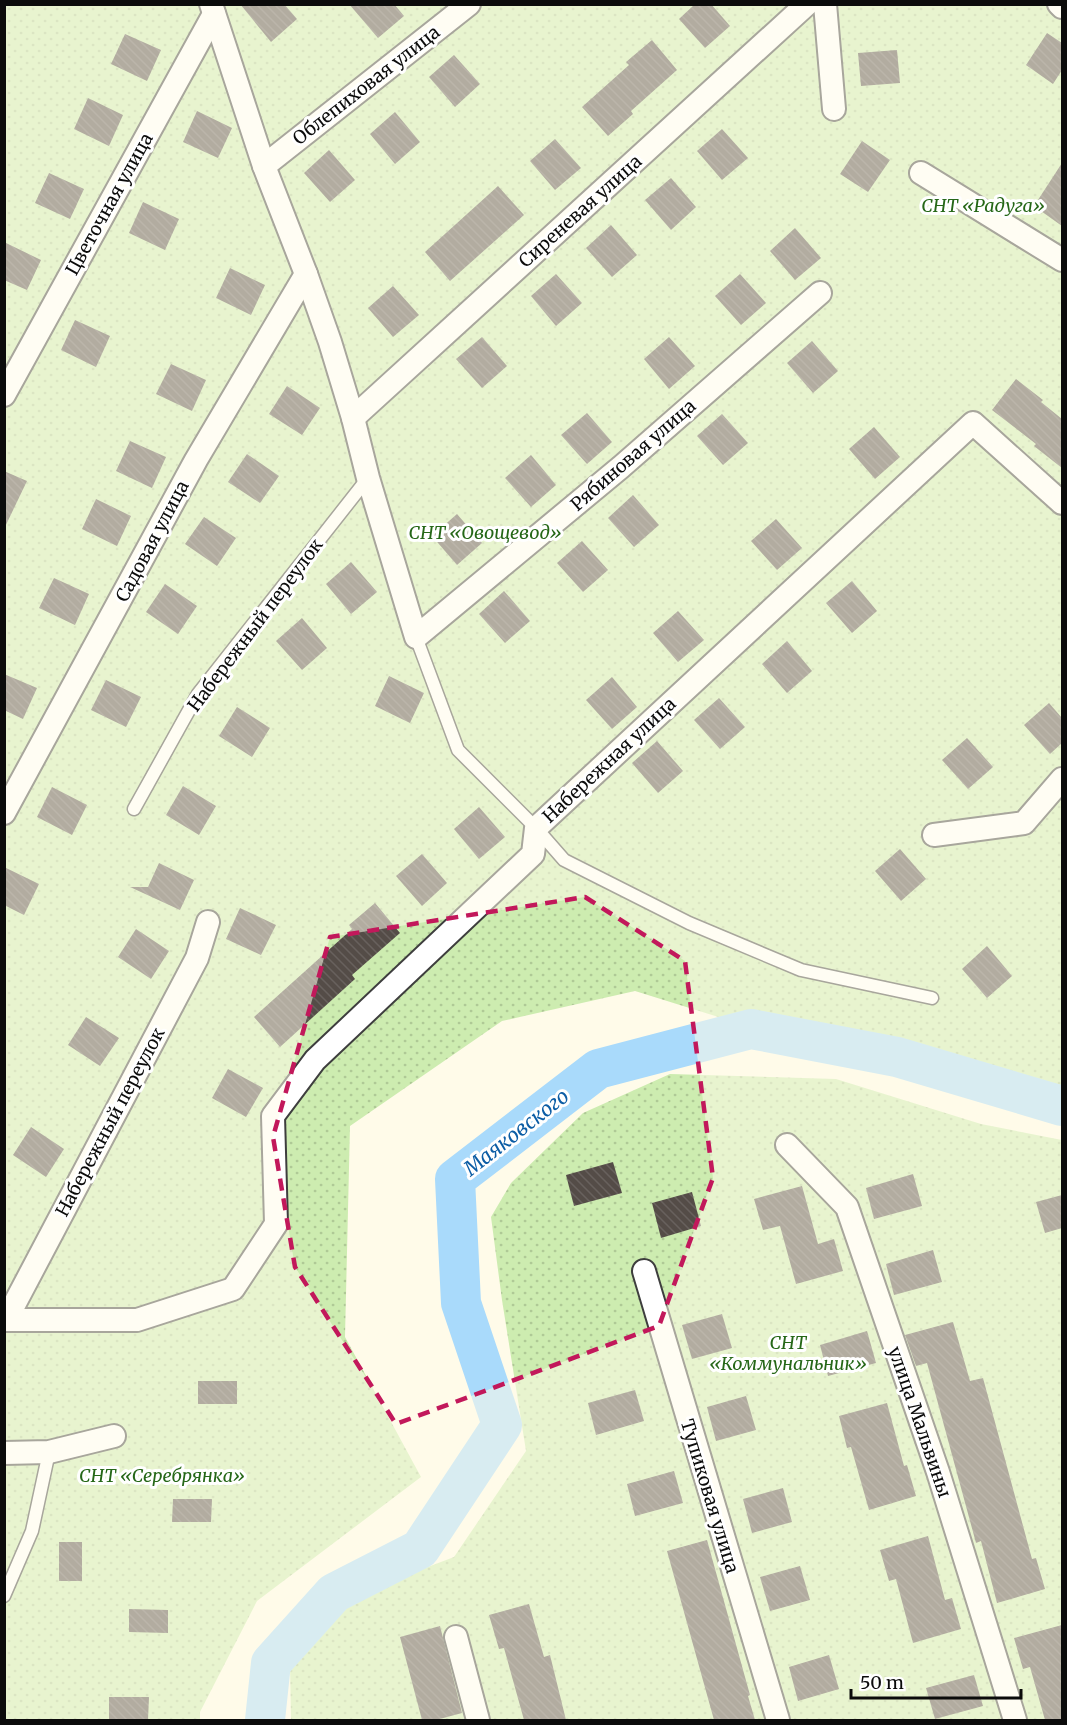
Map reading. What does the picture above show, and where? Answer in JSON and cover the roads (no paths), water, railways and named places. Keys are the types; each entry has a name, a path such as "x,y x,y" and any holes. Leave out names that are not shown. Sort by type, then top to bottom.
{"street":[{"name":"Облепиховая улица","path":"264,166 469,4"},
{"name":"Сиреневая улица","path":"353,418 807,4"},
{"path":"825,4 834,109"},
{"path":"1059,4 1062,7"},
{"path":"213,9 264,166 306,274 353,418 368,478 416,637"},
{"name":"Цветочная улица","path":"4,395 213,9"},
{"path":"921,173 1062,260"},
{"name":"Садовая улица","path":"4,813 196,460 306,274"},
{"name":"Рябиновая улица","path":"416,637 621,467 820,293"},
{"name":"Набережная улица","path":"5,1320 137,1320 233,1289 276,1224 273,1116 315,1060 533,854 536,828 973,423 1062,503"},
{"path":"934,835 1024,823 1062,778"},
{"name":"Набережный переулок","path":"5,1320 197,958 208,922"},
{"name":"улица Мальвины","path":"787,1145 847,1207 938,1472 1015,1720"},
{"name":"Тупиковая улица","path":"644,1271 778,1720"},
{"path":"4,1453 49,1452 114,1436"},
{"path":"456,1637 478,1720"}],"lane":[{"name":"Набережный переулок","path":"134,809 198,694 368,478"},
{"path":"416,637 458,750 536,828 564,860 689,922 801,970 932,998"},
{"path":"4,1596 32,1531 49,1452"}],"waterway":[{"name":"Маяковского","path":"265,1720 271,1663 334,1593 420,1549 502,1425 461,1303 455,1179 598,1069 751,1029 897,1057 1062,1106"}],"park label":[{"name":"СНТ «Радуга»","path":"983,205"},
{"name":"СНТ «Овощевод»","path":"485,532"},
{"name":"СНТ «Коммунальник»","path":"788,1352"},
{"name":"СНТ «Серебрянка»","path":"162,1475"}]}
